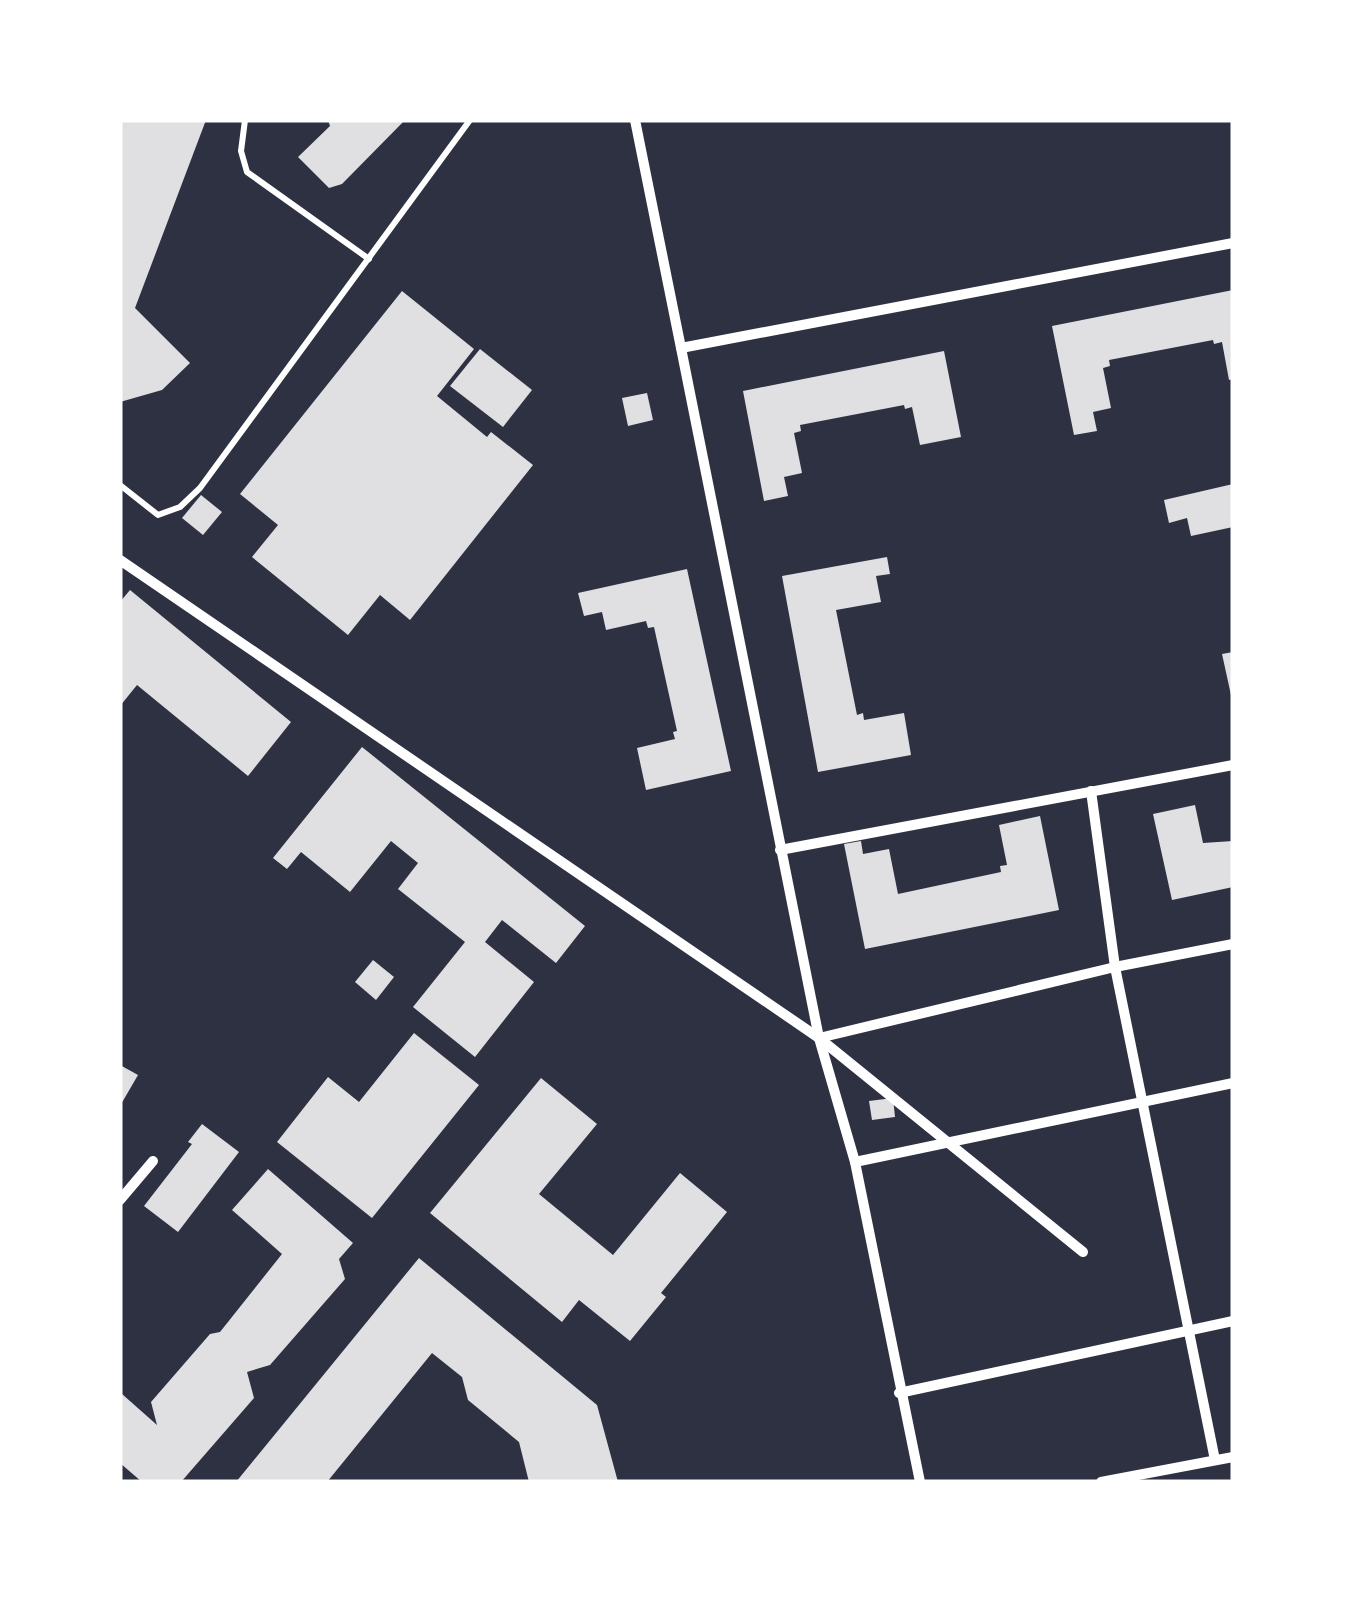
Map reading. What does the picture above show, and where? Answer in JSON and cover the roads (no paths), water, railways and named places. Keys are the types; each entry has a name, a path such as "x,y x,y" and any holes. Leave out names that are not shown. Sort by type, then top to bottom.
{"street":[{"path":"635,120 819,1038 855,1162 920,1482"},
{"path":"681,348 1233,243"},
{"path":"120,560 819,1038 1083,1252"},
{"path":"780,850 1233,765"},
{"path":"1091,791 1114,967 1214,1460"},
{"path":"819,1038 1114,967 1233,944"},
{"path":"855,1162 1233,1083"},
{"path":"120,1200 153,1161"},
{"path":"899,1393 1233,1320"},
{"path":"1102,1482 1233,1457"}],"lane":[{"path":"245,120 241,151 247,172 369,260"},
{"path":"120,485 158,515 180,507 200,488 470,120"}]}
